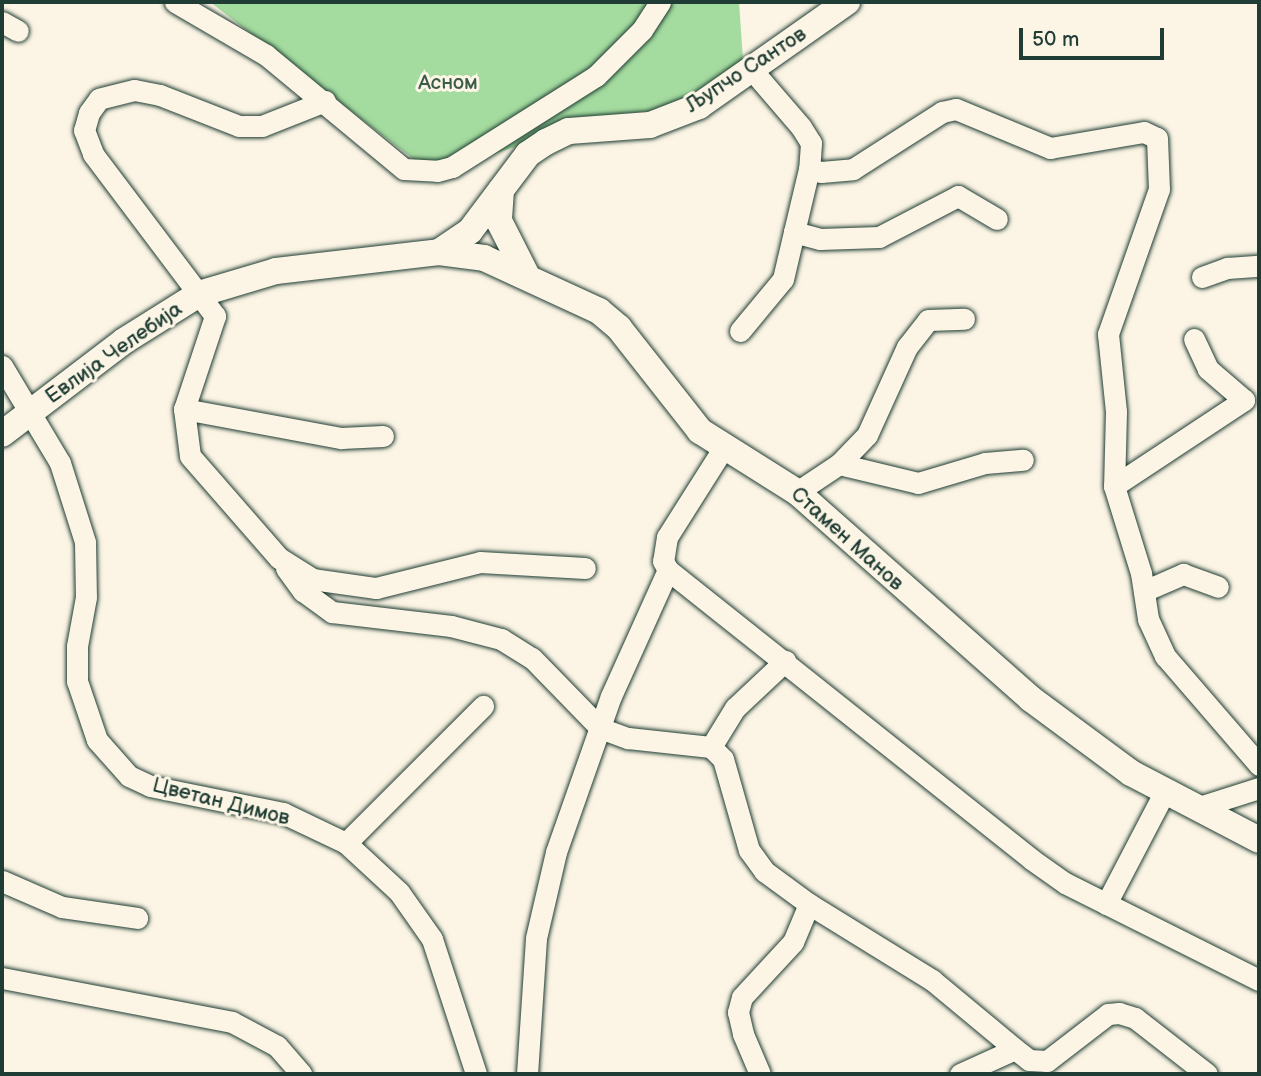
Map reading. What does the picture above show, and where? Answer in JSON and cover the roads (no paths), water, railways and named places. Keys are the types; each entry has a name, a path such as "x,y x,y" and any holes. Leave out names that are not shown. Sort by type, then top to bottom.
{"street":[{"path":"175,2 265,55 325,101 404,169 437,171 452,167 614,62 660,2"},
{"name":"Љупчо Сантов","path":"439,252 470,231 528,154 569,131 650,125 699,106 847,2"},
{"path":"740,331 783,279 809,169 811,143 752,70"},
{"path":"325,101 262,126 239,126 134,90 99,99 89,113 84,130 93,154 215,316 184,409 190,456 279,558 303,592 332,612 451,625 501,639 532,658 600,728 628,738 711,747 723,759 749,850 764,871 809,904 955,997 1029,1060 1047,1061 1108,1014 1119,1013 1135,1018 1207,1074"},
{"path":"569,131 574,90"},
{"path":"809,169 837,174 853,169 942,112 956,109 1049,148 1144,132 1154,135 1159,189 1108,334 1116,412 1114,486 1144,591 1148,619 1165,656 1259,765"},
{"path":"501,190 499,221 526,274"},
{"path":"794,232 820,239 878,237 958,196 997,219"},
{"name":"Евлија Челебија","path":"2,435 124,341 199,294 276,271 439,252"},
{"name":"Стамен Манов","path":"439,252 484,258 526,274 609,320 672,401 724,447 797,492 1031,699 1164,793 1259,840"},
{"path":"1202,277 1227,268 1259,266"},
{"path":"797,492 839,464 867,435 907,347 928,320 964,319"},
{"path":"1114,486 1244,400 1208,369 1194,340"},
{"name":"Цветан Димов","path":"2,366 33,410 60,463 85,542 86,597 77,646 77,681 97,740 129,776 150,786 283,813 346,843 399,892 432,939 476,1074"},
{"path":"184,409 341,438 383,436"},
{"path":"724,447 667,537 663,561 668,570 1031,859 1106,904 1259,980"},
{"path":"839,464 918,483 985,463 1023,460"},
{"path":"279,558 312,579 344,588 376,588 480,562 585,568"},
{"path":"527,1074 536,938 544,895 600,728 668,570"},
{"path":"1144,591 1183,573 1218,586"},
{"path":"711,747 735,708 785,661"},
{"path":"346,843 483,706"},
{"path":"1196,808 1259,788"},
{"path":"1106,904 1164,793"},
{"path":"2,881 62,907 137,918"},
{"path":"760,1074 743,1034 738,1012 742,997 793,942 809,904"},
{"path":"2,978 232,1022 277,1046 301,1074"},
{"path":"960,1074 1015,1049"}],"park label":[{"name":"Асном","path":"448,83"}]}
